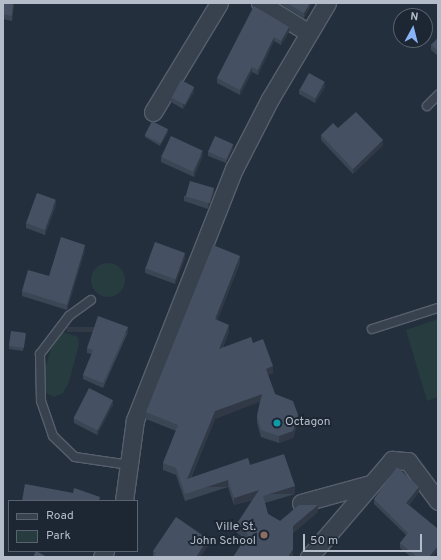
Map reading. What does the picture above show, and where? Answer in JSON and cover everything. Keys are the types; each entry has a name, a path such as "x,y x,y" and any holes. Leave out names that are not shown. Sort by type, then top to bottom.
{"street":[{"path":"153,112 219,3"},
{"path":"260,3 309,33"},
{"path":"124,500 135,420 234,169 327,3"},
{"path":"308,557 370,484 399,458 408,461 438,501"},
{"path":"300,503 370,484"}],"lane":[{"path":"427,106 438,94"},
{"path":"91,300 69,316 40,354 41,401 53,436 75,457 129,465"},
{"path":"372,329 438,308"}],"green space":[{"path":"105,263 111,263 120,268 124,274 124,286 120,292 111,297 105,297 96,292 91,283 91,277 96,268"},
{"path":"438,319 438,397 427,401 406,330"},
{"path":"63,332 78,337 79,344 69,382 63,393 54,397 46,393 44,385 46,366 52,346"}],"building":[{"path":"3,3 13,3 12,16 3,14"},
{"path":"287,3 310,3 304,13"},
{"path":"254,6 289,27 281,41 274,37 258,70 252,67 240,90 217,78"},
{"path":"438,38 438,51 433,47 433,43"},
{"path":"309,73 325,82 316,98 300,90"},
{"path":"181,80 194,87 185,105 172,98"},
{"path":"356,112 383,140 353,169 321,135 333,123 338,128"},
{"path":"152,121 168,129 161,143 145,135"},
{"path":"171,136 203,151 193,172 161,157"},
{"path":"215,136 233,144 226,160 208,152"},
{"path":"190,181 214,188 210,203 186,196"},
{"path":"37,193 56,200 45,230 26,223"},
{"path":"61,237 85,245 67,305 22,291 28,270 49,276"},
{"path":"155,242 185,253 175,279 145,268"},
{"path":"213,245 240,256 215,319 229,325 219,349 251,337 253,343 263,339 273,366 266,369 275,394 293,401 298,415 293,431 279,436 261,430 257,416 262,394 215,411 187,479 248,458 250,465 284,454 295,486 263,496 268,514 280,521 299,505 318,505 293,526 293,549 288,557 233,557 248,534 236,525 259,490 234,498 228,480 185,494 176,468 163,463 178,425 146,412"},
{"path":"98,316 128,327 103,383 83,375 93,350 87,348"},
{"path":"11,331 26,333 24,348 9,346"},
{"path":"89,388 113,400 98,431 74,418"},
{"path":"397,467 419,487 406,503 438,529 438,546 429,557 417,557 400,543 408,533 374,499"},
{"path":"25,484 73,493 74,488 100,497 99,500 22,500"},
{"path":"176,517 208,539 196,557 153,557 156,553 153,551"},
{"path":"36,552 38,552 47,557 33,557"}],"place":[{"name":"Octagon","path":"277,423"},
{"name":"Ville St. John School","path":"264,535"}]}
